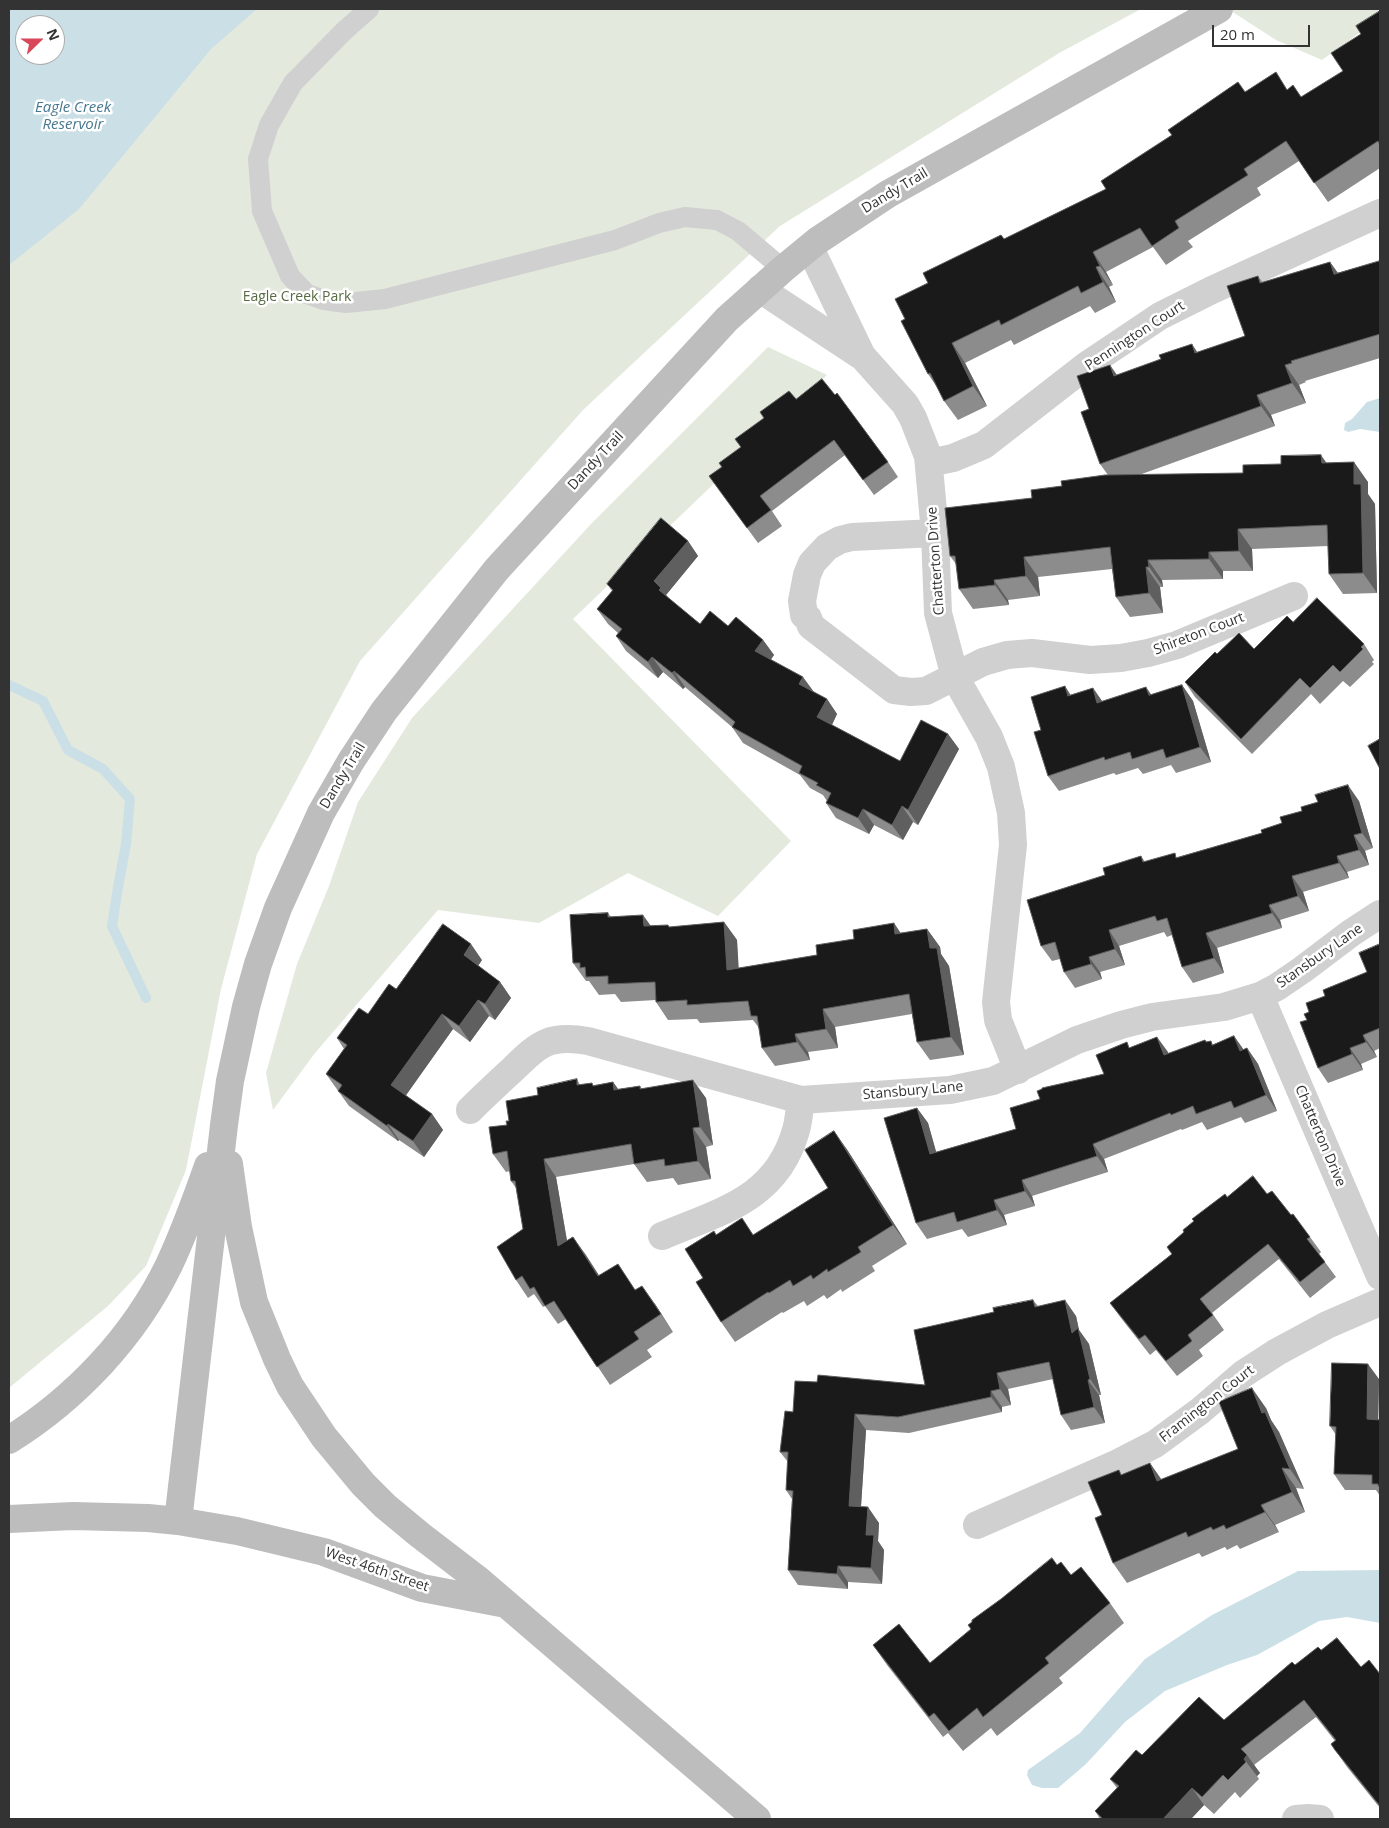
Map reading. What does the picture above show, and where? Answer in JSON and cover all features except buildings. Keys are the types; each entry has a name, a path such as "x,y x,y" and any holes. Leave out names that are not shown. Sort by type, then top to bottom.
{"street":[{"name":"Dandy Trail","path":"224,1125 230,1080 246,1007 278,908 308,839 351,761 384,711 497,569 720,327 760,289 810,248 840,225 888,194 989,136 1220,9"},
{"name":"Pennington Court","path":"928,463 953,458 984,444 1087,365 1160,316 1380,213"},
{"path":"810,248 863,357"},
{"name":"Chatterton Drive","path":"760,289 863,357 905,404 913,418 928,463 935,534 938,613 955,677 989,737 1001,767 1011,813 1013,844 996,1002 998,1020 1018,1070"},
{"name":"Shireton Court","path":"935,534 852,537 840,540 822,552 812,563 807,575 802,602 804,614 811,626 894,690 922,692 935,688 983,662 1007,655 1032,653 1090,660 1121,658 1148,653 1177,645 1294,596"},
{"name":"Stansbury Lane","path":"470,1110 530,1052 544,1044 563,1038 588,1041 801,1100 950,1090 984,1084 1107,1029 1152,1017 1224,1007 1260,996 1302,970 1350,933 1380,914"},
{"name":"Chatterton Drive","path":"1260,996 1380,1276"},
{"path":"662,1236 741,1202 766,1184 780,1167 793,1140 797,1129 801,1100"},
{"path":"9,1440 58,1405 96,1369 134,1324 176,1251 224,1125"},
{"path":"178,1521 224,1125"},
{"path":"224,1125 238,1227 254,1302 290,1386 324,1438 368,1490 420,1535 476,1578 506,1604"},
{"name":"Framington Court","path":"977,1525 1118,1463 1155,1444 1200,1411 1243,1374 1277,1352 1327,1325 1380,1302"},
{"name":"West 46th Street","path":"9,1518 73,1516 178,1521 244,1532 324,1552 422,1588 506,1604 757,1819"},
{"path":"1296,1819 1320,1819"}],"lane":[{"path":"369,9 293,83 269,125 258,159 262,211 290,276 307,294 324,300 346,303 385,299 615,240 659,223 684,217 717,220 738,231 783,269"}],"green space":[{"name":"Eagle Creek Park","path":"9,9 1141,9 1061,52 780,226 583,410 360,661 257,854 221,989 186,1170 146,1266 108,1306 9,1388"},
{"path":"1228,9 1380,9 1380,18 1322,60 1276,40"},
{"path":"768,347 827,375 573,619 791,841 718,916 628,873 539,923 438,910 315,1053 273,1110 266,1073 297,964 329,886 358,802 412,718 591,524"}],"water":[{"name":"Eagle Creek Reservoir","path":"9,9 257,9 211,49 79,209 9,265"},
{"path":"1380,398 1380,432 1360,429 1348,432 1344,430 1345,423 1352,419 1367,402"},
{"path":"1380,1570 1380,1623 1347,1617 1319,1621 1257,1655 1227,1665 1165,1691 1125,1722 1086,1764 1058,1788 1042,1788 1032,1785 1027,1775 1028,1770 1080,1733 1145,1659 1212,1615 1298,1571"}],"waterway":[{"path":"9,685 43,701 68,750 103,769 130,799 126,844 112,926 146,998"}]}
